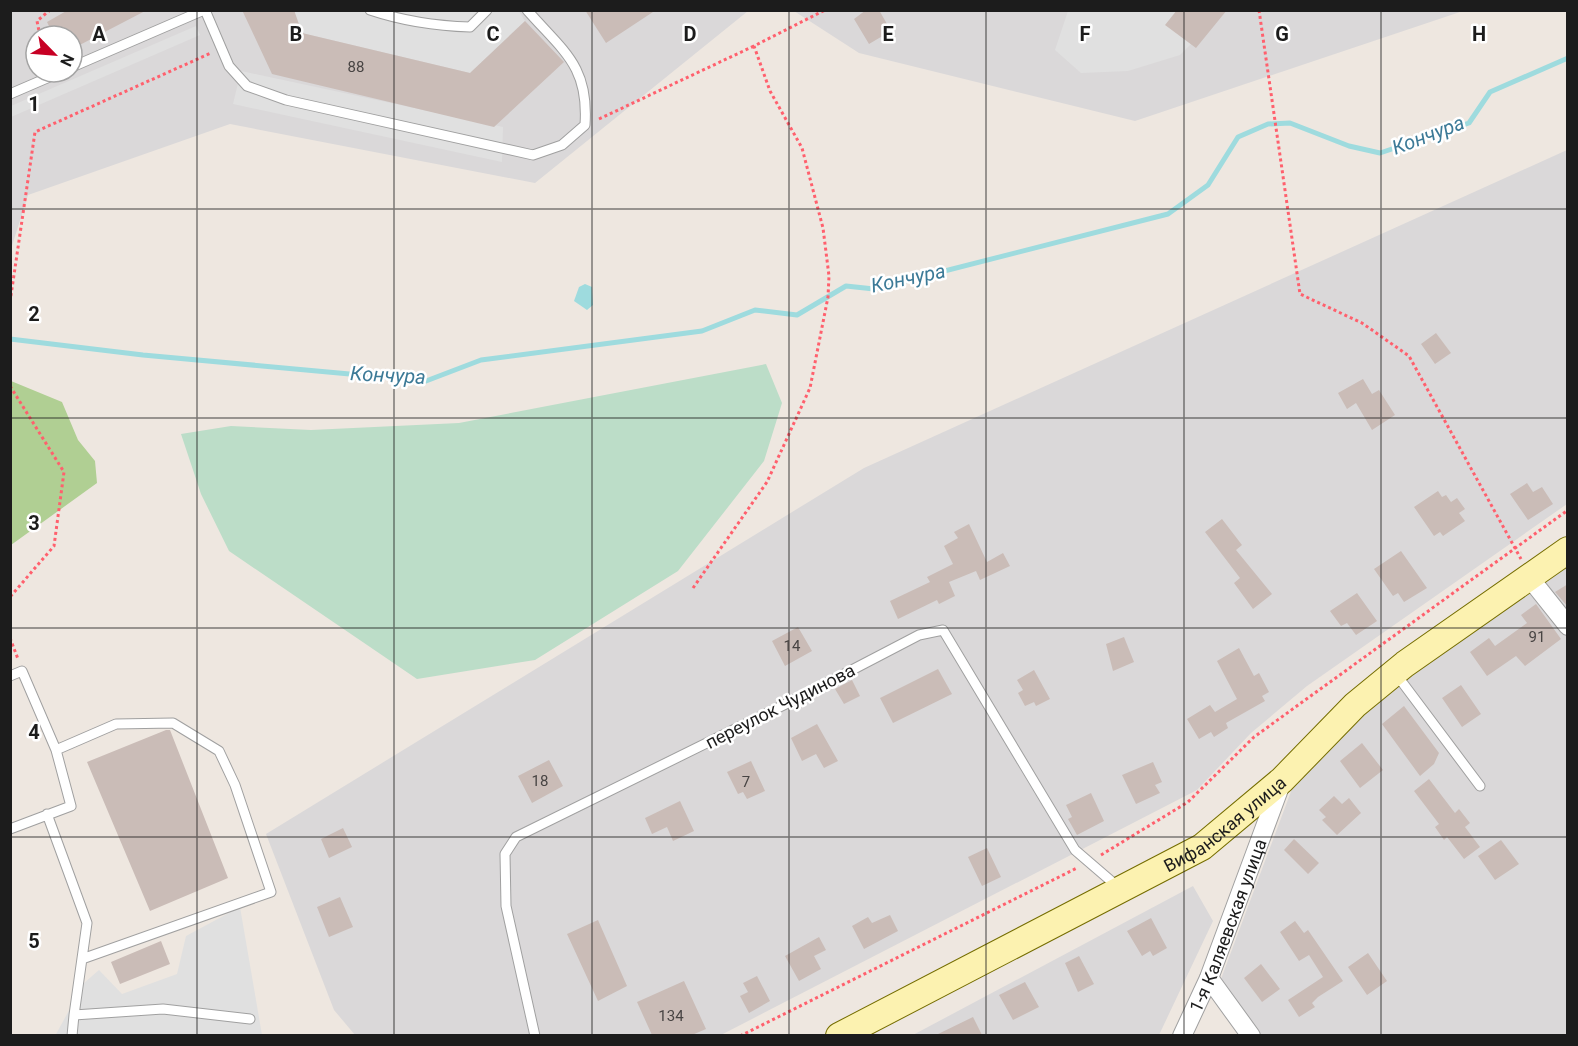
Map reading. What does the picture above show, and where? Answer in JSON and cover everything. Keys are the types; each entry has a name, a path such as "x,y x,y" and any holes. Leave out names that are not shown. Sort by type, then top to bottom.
{"main road":[{"name":"Вифанская улица","path":"839,1035 1202,847 1282,780 1354,705 1394,672 1568,550"}],"street":[{"path":"1529,577 1568,626"},
{"name":"1-я Каляевская улица","path":"1182,1035 1209,978 1282,780"},
{"path":"1209,978 1251,1035"}],"lane":[{"path":"84,62 204,10 229,66 247,86 276,96 533,155 562,145 585,125 587,100 577,67 527,10"},
{"path":"370,10 398,19 436,26 470,27 488,10"},
{"path":"10,94 33,84"},
{"name":"переулок Чудинова","path":"535,1035 506,906 506,854 516,837 802,696 919,635 943,630 1075,850 1122,890"},
{"path":"10,676 22,671 56,750 71,806 10,829"},
{"path":"1394,672 1480,786"},
{"path":"56,750 116,724 173,723 219,751 235,785 271,892 82,958"},
{"path":"46,814 87,923 72,1035"},
{"path":"74,1016 163,1009 250,1019"}],"path":[{"path":"38,24 37,21 42,15 50,10"},
{"path":"585,125 825,10"},
{"path":"1259,12 1300,294 1362,322 1409,356 1515,546 1529,577"},
{"path":"693,588 767,482 810,388 828,297 829,276 823,228 802,148 770,91 754,46"},
{"path":"10,302 35,132 221,48"},
{"path":"10,386 64,472 54,546 10,597"},
{"path":"740,1035 1089,862 1188,802 1254,737 1515,546 1568,510"},
{"path":"10,638 22,671"}],"shaded area":[{"path":"518,10 525,21 470,73 302,33 294,11"},
{"path":"11,11 748,11 535,183 230,124 28,195 11,249"},
{"path":"794,11 1463,11 1135,121 859,53"},
{"path":"1068,11 1224,11 1180,55 1128,71 1081,73 1055,50"},
{"path":"196,26 200,35 11,117 11,106 62,84 84,84 84,74"},
{"path":"241,71 503,127 502,162 233,104"},
{"path":"1567,150 1567,504 1307,686 1251,733 1197,790 719,1036 355,1035 334,1010 266,834 864,468"},
{"path":"1567,559 1567,1035 1242,1035 1215,995 1296,778 1389,683"},
{"path":"1193,886 1213,921 1159,1035 911,1036"},
{"path":"240,907 262,1035 55,1036 84,983 99,970 122,994 177,974 186,936"}],"green space":[{"path":"766,364 782,403 764,461 678,571 535,660 417,679 229,551 201,494 181,434 231,426 311,430 459,423"},
{"path":"11,381 62,402 78,440 95,461 97,483 11,545"}],"water":[{"path":"585,284 592,287 593,305 587,310 574,301 579,287"}],"building":[{"path":"68,10 147,10 84,43 84,24 48,24 47,22"},
{"path":"242,10 294,10 302,33 470,73 525,21 564,62 494,127 272,74"},
{"path":"585,10 656,10 606,43"},
{"path":"866,10 879,10 891,31 869,44 854,19"},
{"path":"1177,10 1227,10 1196,48 1165,25"},
{"path":"1436,333 1451,353 1435,364 1421,344"},
{"path":"1363,379 1372,394 1379,390 1395,415 1372,430 1356,403 1347,409 1338,393"},
{"path":"1527,483 1533,492 1542,487 1553,504 1528,520 1510,494"},
{"path":"1438,491 1442,497 1446,495 1451,502 1457,498 1465,509 1459,513 1465,521 1443,536 1440,532 1434,536 1414,507"},
{"path":"1222,519 1242,545 1236,550 1272,594 1253,609 1234,583 1240,578 1205,532"},
{"path":"969,524 987,562 1003,553 1010,566 980,580 976,571 949,582 955,596 939,604 937,600 898,619 890,601 930,582 927,577 953,564 944,546 958,538 954,532"},
{"path":"1401,551 1427,588 1404,602 1398,593 1393,596 1374,569"},
{"path":"1568,584 1568,607 1555,592"},
{"path":"1357,593 1377,621 1356,635 1347,623 1341,626 1330,611"},
{"path":"1536,604 1561,639 1525,666 1516,656 1487,676 1470,652 1489,638 1495,646 1527,623 1521,615"},
{"path":"798,627 812,651 785,666 772,641"},
{"path":"1124,637 1134,662 1113,671 1106,644"},
{"path":"1239,648 1254,676 1259,673 1269,692 1262,696 1265,701 1226,723 1228,728 1214,737 1211,732 1199,739 1187,719 1210,705 1215,712 1237,699 1217,661"},
{"path":"938,669 952,694 893,723 880,698"},
{"path":"1034,670 1050,699 1036,706 1034,702 1025,706 1018,693 1023,690 1017,680"},
{"path":"852,680 860,696 844,704 835,689"},
{"path":"1461,685 1481,714 1462,727 1442,698"},
{"path":"1404,706 1439,753 1434,764 1420,776 1382,724"},
{"path":"817,724 838,761 824,768 816,754 802,761 791,738"},
{"path":"170,730 228,878 150,911 87,762"},
{"path":"1362,743 1383,770 1360,788 1340,761"},
{"path":"549,760 563,786 532,803 518,776"},
{"path":"751,761 765,791 747,799 743,792 738,794 727,772"},
{"path":"1153,762 1162,782 1155,785 1160,793 1136,804 1122,775"},
{"path":"1429,779 1455,813 1459,809 1470,823 1465,827 1480,847 1464,859 1447,837 1444,840 1435,827 1439,824 1414,791"},
{"path":"1091,793 1104,821 1077,835 1068,819 1072,817 1066,805"},
{"path":"1334,796 1342,804 1349,798 1361,813 1337,835 1322,820 1326,817 1319,810"},
{"path":"680,801 694,831 673,841 667,827 652,834 645,818"},
{"path":"343,828 352,847 329,858 321,839"},
{"path":"1294,839 1319,863 1308,874 1284,850"},
{"path":"1501,840 1519,864 1495,880 1478,856"},
{"path":"987,848 1001,877 982,886 968,857"},
{"path":"340,897 353,927 329,937 317,907"},
{"path":"890,915 898,931 864,949 852,926 868,917 872,923"},
{"path":"1151,918 1167,948 1153,956 1150,951 1142,956 1127,931"},
{"path":"598,920 627,986 598,1001 567,934"},
{"path":"1295,921 1304,933 1308,930 1343,981 1318,997 1312,1003 1315,1007 1299,1017 1288,1000 1323,977 1309,955 1299,961 1280,932"},
{"path":"819,937 826,950 814,956 821,969 799,981 785,956"},
{"path":"161,941 170,964 120,984 111,962"},
{"path":"1368,953 1387,981 1367,995 1348,967"},
{"path":"1079,956 1094,984 1078,992 1065,963"},
{"path":"1261,964 1280,989 1262,1002 1244,978"},
{"path":"757,976 770,1001 749,1013 740,996 748,992 743,983"},
{"path":"684,981 706,1029 692,1035 652,1035 637,1002"},
{"path":"1025,982 1039,1007 1013,1020 999,995"},
{"path":"973,1017 982,1035 936,1035"}],"waterway":[{"name":"Кончура","path":"10,339 143,355 426,381 481,360 702,331 755,310 797,315 846,286 874,289 1168,214 1208,185 1238,137 1268,124 1290,123 1349,146 1380,153 1469,123 1490,92 1568,58"}]}
